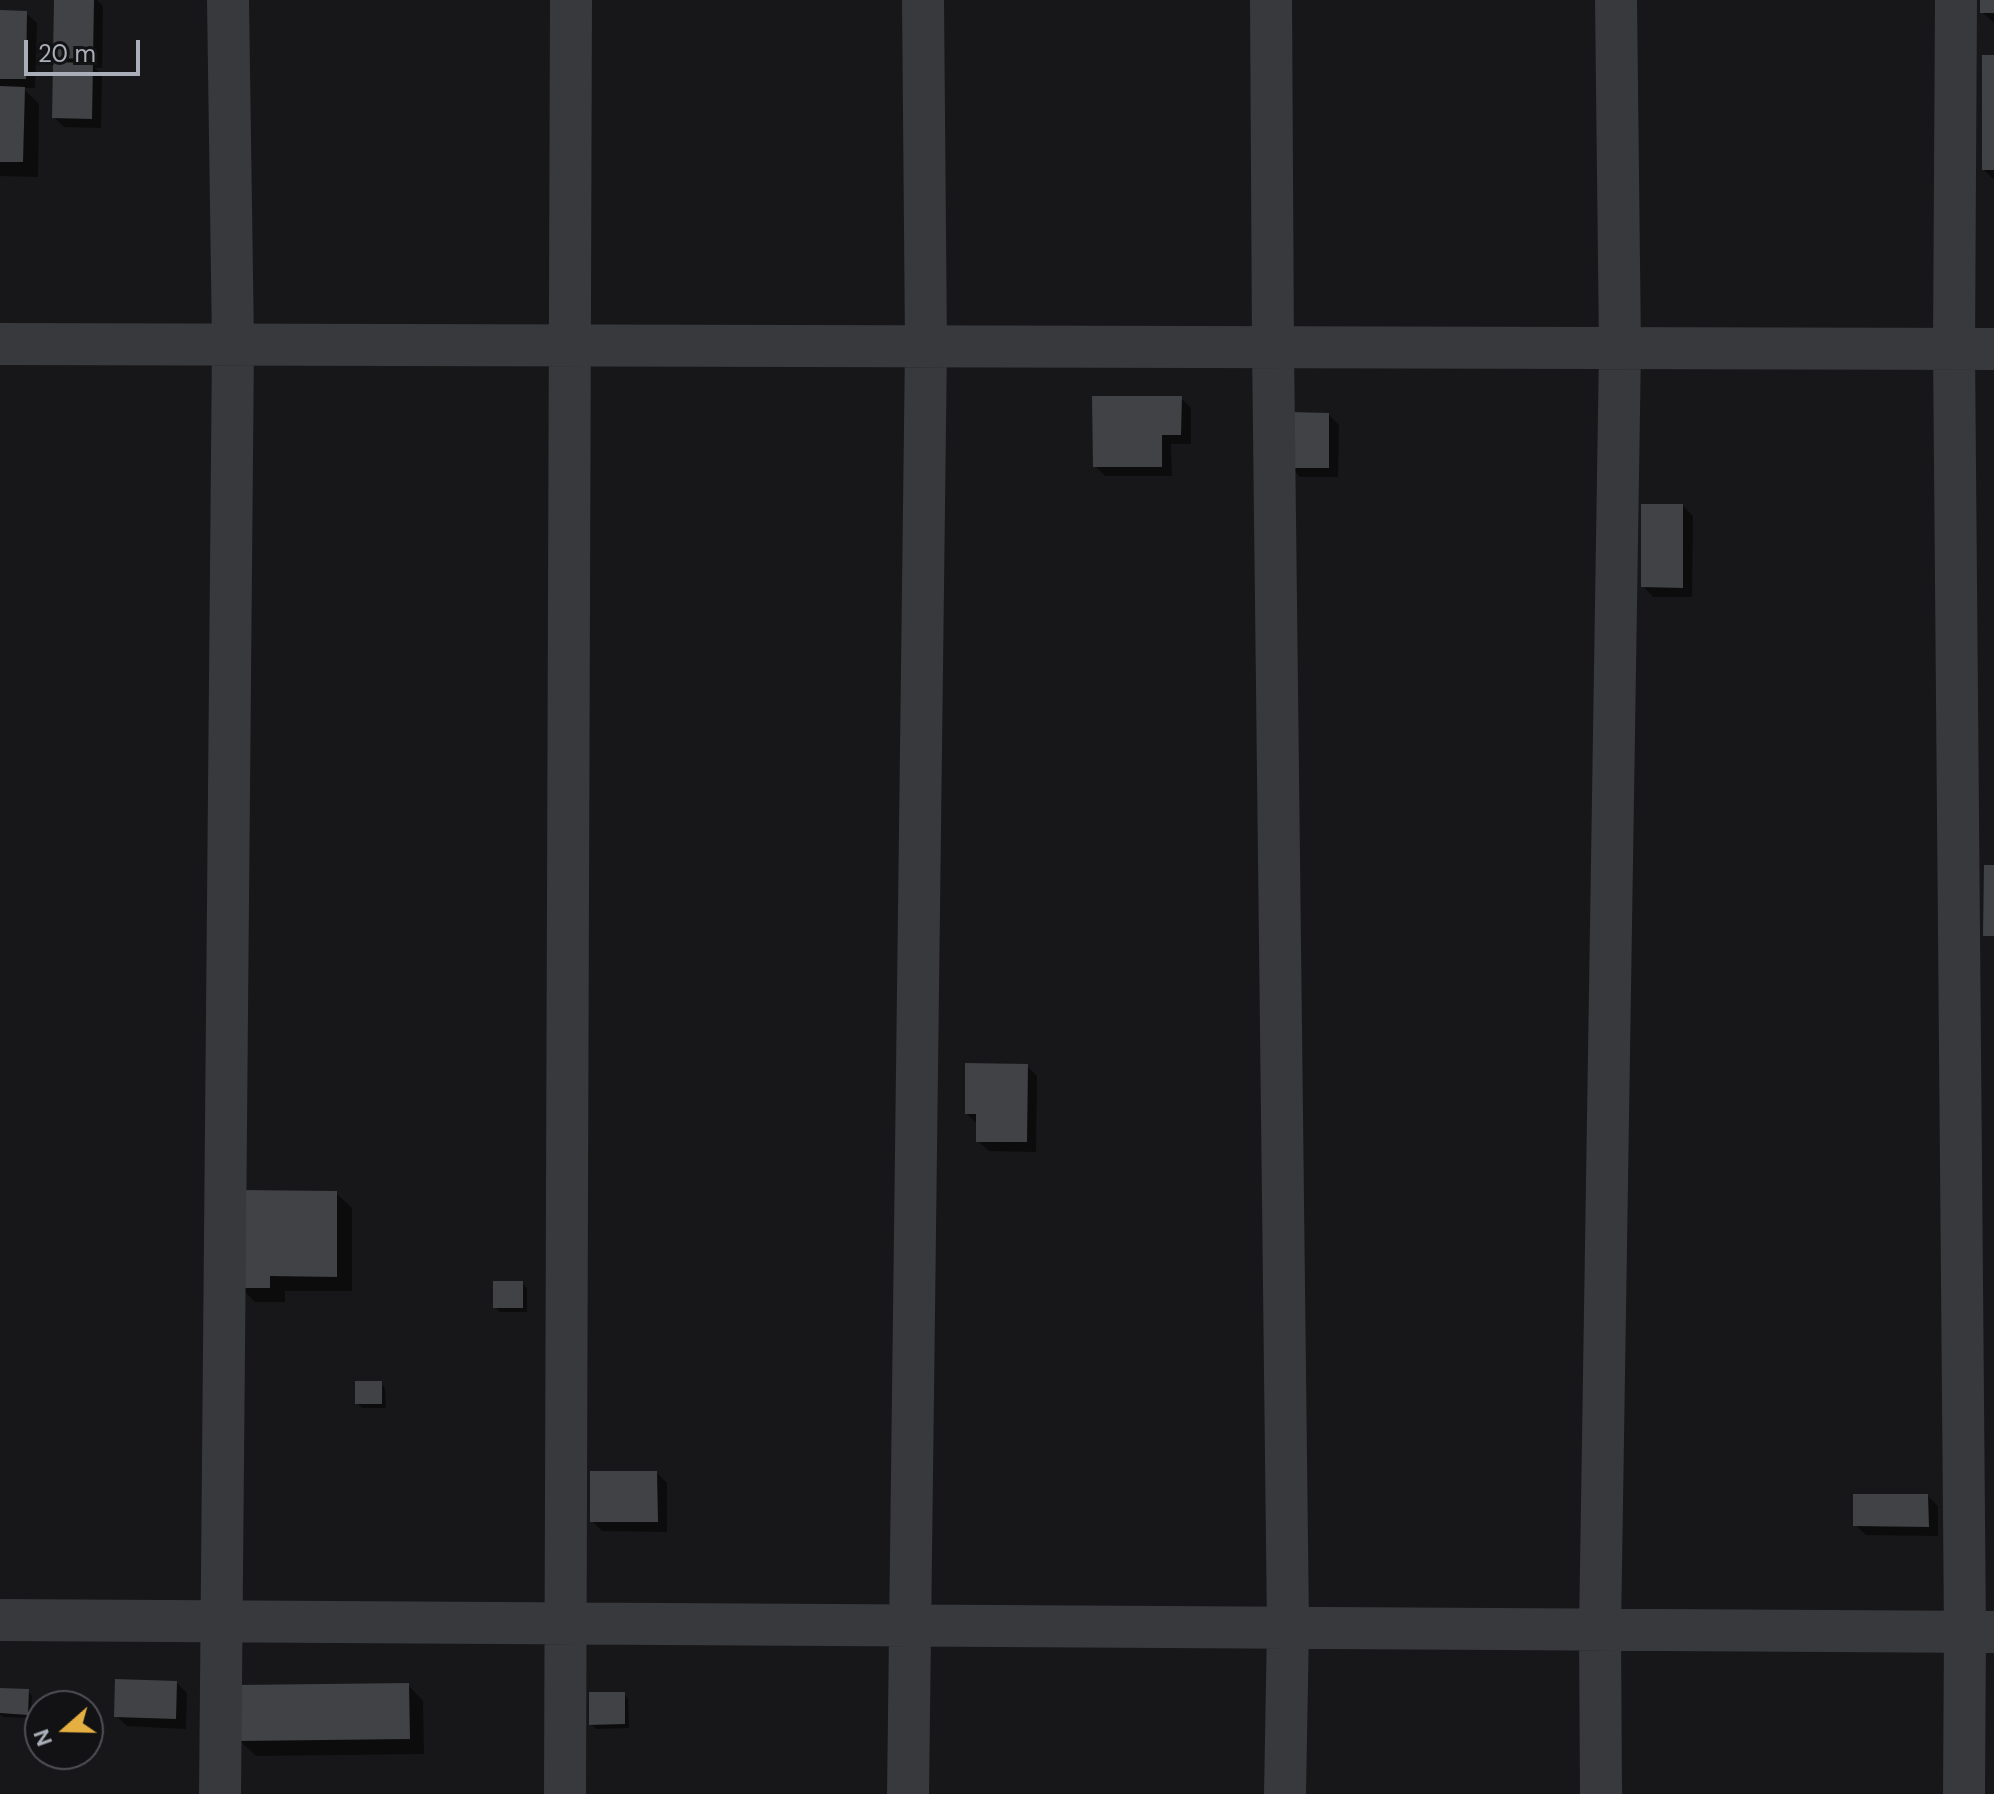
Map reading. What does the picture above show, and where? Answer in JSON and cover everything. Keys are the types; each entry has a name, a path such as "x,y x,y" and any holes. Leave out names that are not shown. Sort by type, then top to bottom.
{"street":[{"path":"220,1794 233,344 228,0"},
{"path":"565,1794 571,0"},
{"path":"908,1794 926,346 923,0"},
{"path":"1271,0 1288,1627 1285,1794"},
{"path":"1601,1794 1600,1630 1620,348 1616,0"},
{"path":"1956,0 1974,349 1980,1632 1964,1794"},
{"path":"0,344 1974,349"},
{"path":"0,1620 1980,1632"}],"building":[{"path":"54,0 94,0 93,59 53,58"},
{"path":"1980,0 1994,0 1994,13 1980,13"},
{"path":"0,10 27,11 26,79 0,79"},
{"path":"1982,55 1994,55 1994,170 1982,170"},
{"path":"53,62 93,63 92,119 52,118"},
{"path":"0,86 25,87 23,162 0,162"},
{"path":"1092,396 1182,396 1181,435 1162,435 1162,467 1093,467"},
{"path":"1289,412 1329,413 1329,468 1288,468"},
{"path":"1641,504 1683,504 1683,588 1641,587"},
{"path":"1984,865 1994,865 1994,936 1983,936"},
{"path":"965,1063 1028,1064 1027,1142 976,1142 976,1114 965,1114"},
{"path":"238,1190 337,1191 337,1277 270,1276 270,1288 238,1288"},
{"path":"493,1281 523,1281 523,1308 493,1308"},
{"path":"355,1381 382,1381 382,1404 355,1404"},
{"path":"590,1471 657,1471 658,1522 590,1522"},
{"path":"1853,1494 1928,1494 1929,1527 1853,1526"},
{"path":"115,1679 177,1681 176,1719 114,1717"},
{"path":"409,1683 410,1739 238,1741 237,1685"},
{"path":"0,1688 29,1689 24,1690 24,1715 0,1713"},
{"path":"589,1692 625,1692 625,1724 589,1725"}]}
